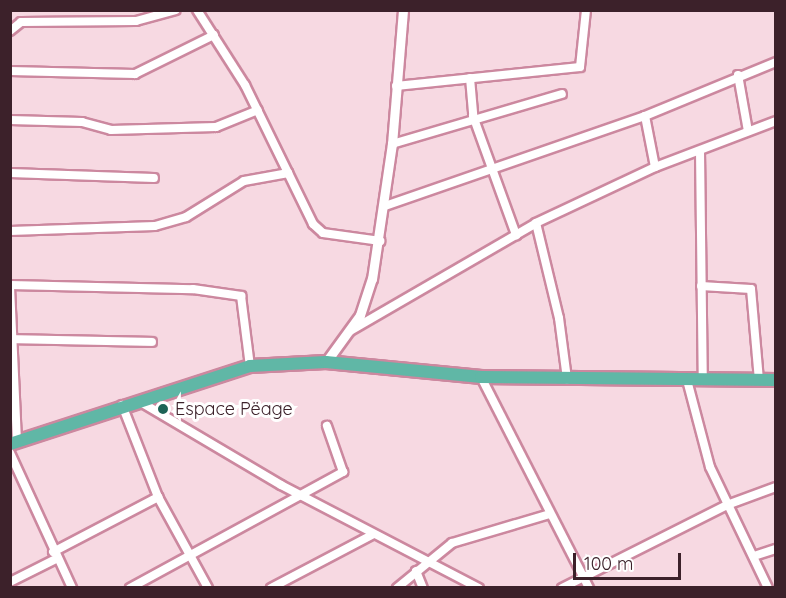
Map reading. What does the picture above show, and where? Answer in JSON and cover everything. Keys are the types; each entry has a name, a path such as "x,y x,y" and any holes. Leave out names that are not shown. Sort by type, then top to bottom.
{"highway":[{"path":"14,443 122,405 250,366 326,362 481,377 776,380"}],"street":[{"path":"10,31 21,22 136,21 176,10"},
{"path":"197,10 258,110 312,224 323,233 380,241"},
{"path":"326,362 350,331 367,298 380,241 392,144 403,10"},
{"path":"396,86 580,67 586,10"},
{"path":"10,71 135,74 214,35"},
{"path":"385,206 645,116 738,75 776,62"},
{"path":"738,75 748,131"},
{"path":"470,78 473,116 516,235"},
{"path":"392,144 473,116 562,94"},
{"path":"10,120 82,122 120,130 216,127 258,110"},
{"path":"645,116 655,167"},
{"path":"350,331 536,223 655,167 776,121"},
{"path":"700,151 703,381"},
{"path":"10,172 154,178"},
{"path":"10,231 155,226 186,217 244,181 288,173"},
{"path":"536,223 560,318 567,379"},
{"path":"14,443 10,286 193,289 241,296 250,366"},
{"path":"701,286 751,289 759,380"},
{"path":"11,339 152,342"},
{"path":"481,377 589,588"},
{"path":"687,380 704,449 726,505 754,556 768,588"},
{"path":"138,400 303,495 374,534 428,559 479,588"},
{"path":"122,405 158,497 208,588"},
{"path":"130,588 343,471 327,426"},
{"path":"10,453 55,556 72,588"},
{"path":"562,588 726,505 776,487"},
{"path":"10,582 158,497"},
{"path":"397,588 428,559 477,533 550,514"},
{"path":"271,588 374,534"},
{"path":"754,556 776,549"},
{"path":"416,571 423,588"}],"place":[{"name":"Espace Pëage","path":"163,409"}]}
